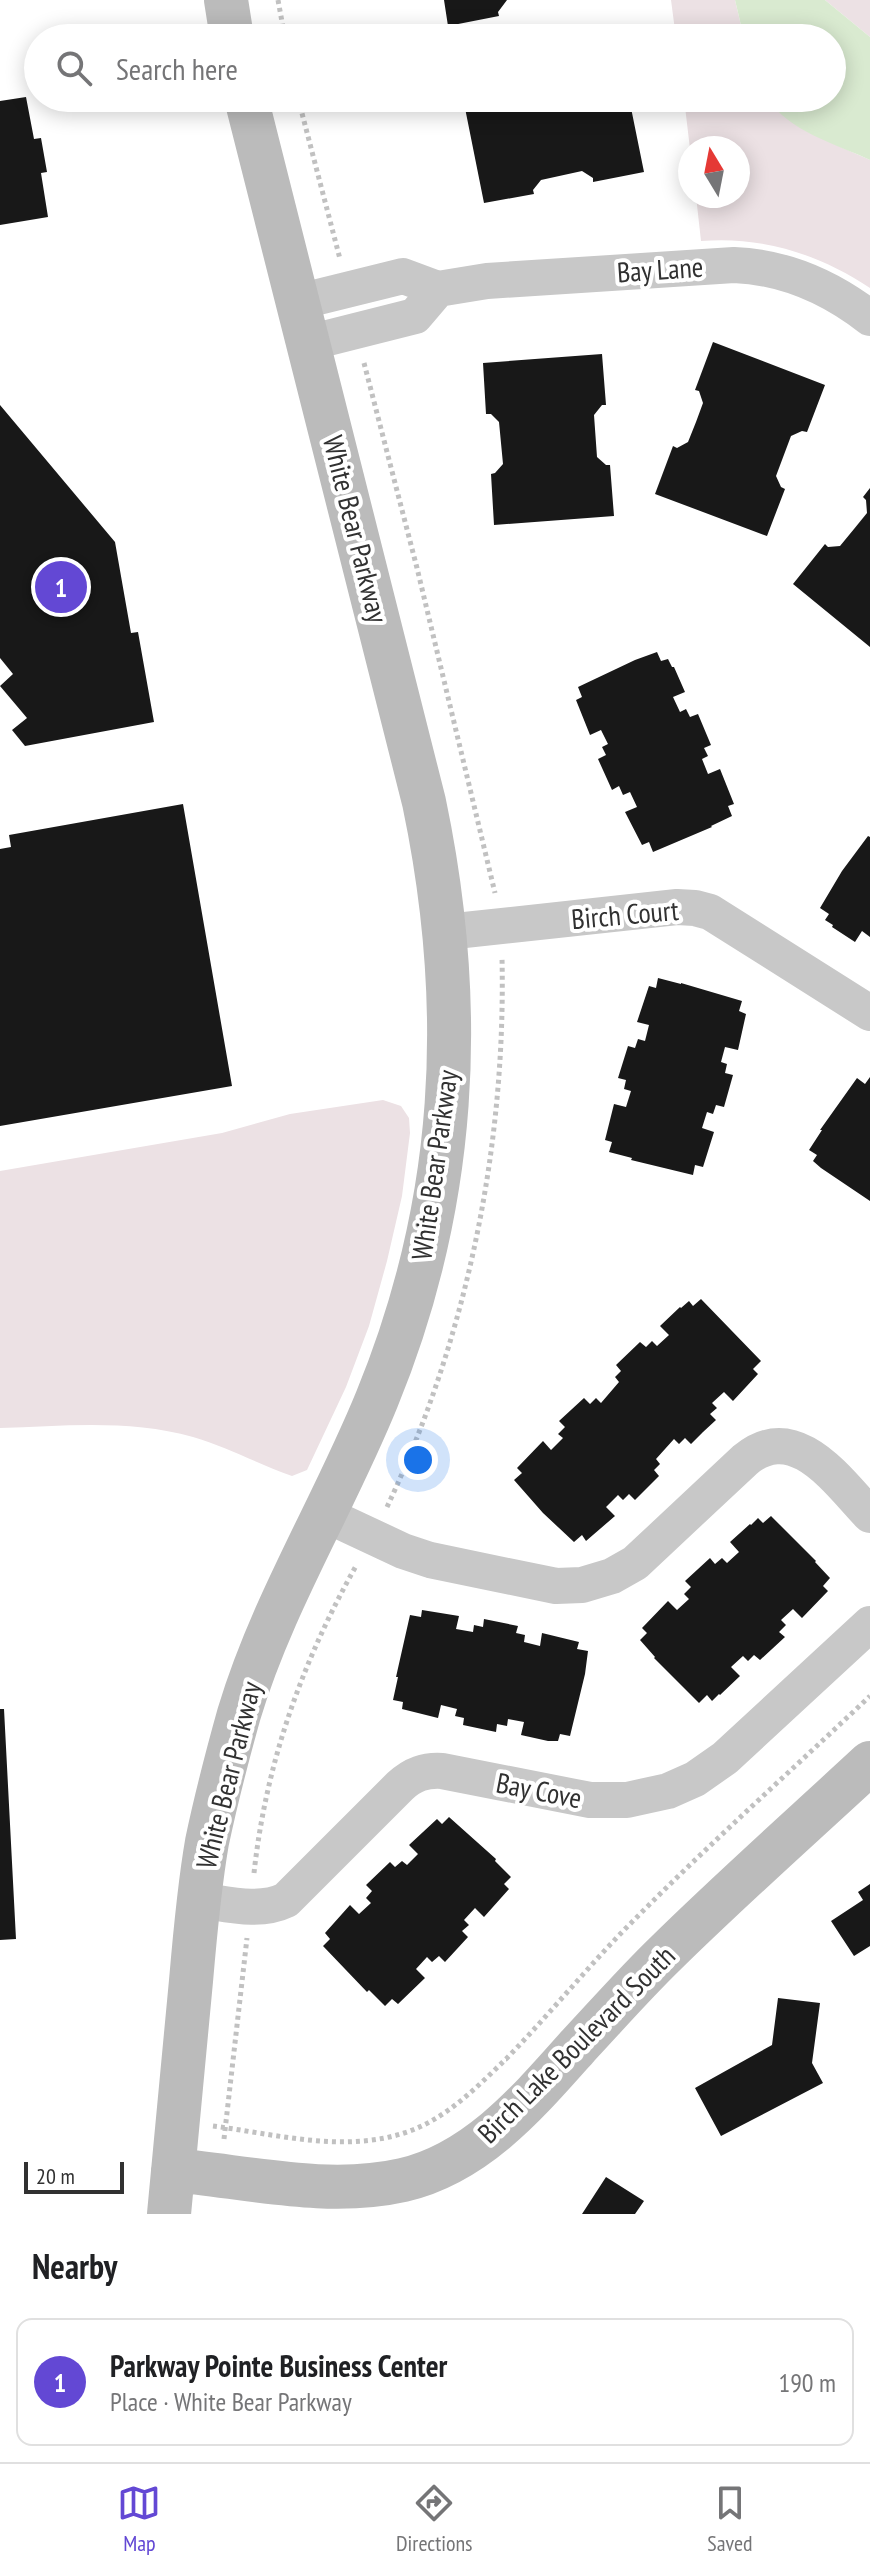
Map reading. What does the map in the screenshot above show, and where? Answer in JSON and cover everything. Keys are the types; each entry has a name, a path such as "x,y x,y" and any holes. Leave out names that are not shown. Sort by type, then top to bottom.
{"street":[{"path":"226,0 230,24"},
{"name":"White Bear Parkway","path":"169,2214 199,1900 214,1809 245,1696 280,1608 384,1381 411,1302 427,1238 444,1144 449,1082 450,988 446,932 421,787 250,112"},
{"name":"Bay Lane","path":"298,302 403,276 438,289 500,280 709,265 747,266 778,270 809,281 870,318"},
{"path":"308,343 415,316 438,289"},
{"name":"Birch Court","path":"446,932 677,907 700,908 729,923 870,1013"},
{"path":"324,1514 420,1558 565,1586 590,1583 629,1568 745,1460 767,1448 785,1446 809,1454 870,1515"},
{"name":"Bay Cove","path":"199,1900 264,1907 286,1900 400,1786 422,1772 442,1771 601,1801 640,1798 668,1791 695,1779 725,1758 870,1624"},
{"name":"Birch Lake Boulevard South","path":"173,2170 297,2184 351,2186 403,2180 459,2157 506,2122 666,1952 870,1763"}],"path":[{"path":"278,0 282,24"},
{"path":"302,112 338,248"},
{"path":"364,363 476,808 496,900"},
{"path":"254,1872 262,1812 290,1707 319,1636 359,1561"},
{"path":"247,1934 226,2127 301,2139 339,2141 374,2140 414,2130 451,2109 494,2071 641,1912 870,1696"}],"shaded area":[{"path":"671,0 735,0 741,24 674,24"},
{"path":"735,0 825,0 870,37 870,160 800,128 779,112 846,112 846,24 741,24"},
{"path":"825,0 870,0 870,37"},
{"path":"686,112 779,112 829,142 870,160 870,288 831,266 789,250 746,241 701,241 697,208 750,208 750,136 688,136"},
{"path":"383,1100 401,1106 409,1118 402,1196 369,1326 346,1387 307,1470 292,1476 206,1441 169,1431 97,1425 0,1428 0,1171 222,1133 290,1114"}],"building":[{"path":"444,0 507,0 498,12 499,16 448,24"},
{"path":"24,97 24,112 29,112 34,139 41,138 47,172 41,173 48,217 0,225 0,101"},
{"path":"466,112 632,112 644,172 593,182 593,178 582,171 541,180 533,190 534,194 484,203"},
{"path":"713,342 825,385 807,432 791,436 776,476 785,489 767,536 655,494 673,446 677,448 688,442 696,422 703,403 699,391 695,390"},
{"path":"602,354 606,405 602,405 594,415 597,457 610,465 614,516 494,525 491,474 503,464 499,422 491,414 486,414 483,363"},
{"path":"0,405 115,542 131,633 138,632 154,722 25,746 12,730 27,718 0,686 13,674 0,658"},
{"path":"870,488 870,647 793,584 825,544 828,547 840,546 867,513 863,497"},
{"path":"657,652 661,661 668,659 674,667 685,692 673,697 680,712 686,709 690,717 698,714 711,745 704,748 708,756 702,759 708,774 720,769 734,804 728,806 732,816 653,852 649,842 642,845 625,812 637,807 630,792 623,795 619,786 612,790 598,759 606,755 602,747 608,744 601,730 590,735 576,700 582,697 578,687"},
{"path":"183,804 232,1086 0,1126 0,849 11,847 9,835"},
{"path":"868,836 870,937 862,931 855,942 832,927 825,920 829,914 820,908"},
{"path":"658,978 742,1001 739,1011 746,1014 738,1050 725,1047 721,1062 727,1064 725,1073 733,1075 724,1107 716,1105 713,1114 707,1112 702,1128 714,1132 703,1167 695,1165 693,1175 609,1152 612,1142 605,1140 614,1104 626,1107 631,1091 624,1089 626,1080 618,1078 628,1046 635,1048 638,1039 645,1041 649,1025 637,1022 649,986 656,988"},
{"path":"870,1077 870,1201 821,1168 813,1161 817,1155 809,1150 857,1078 865,1084"},
{"path":"701,1299 761,1361 753,1369 758,1374 733,1401 724,1392 712,1403 717,1408 710,1414 716,1420 691,1444 685,1438 679,1444 674,1439 656,1459 660,1464 654,1470 659,1476 635,1500 629,1494 623,1500 618,1495 606,1507 615,1516 586,1541 582,1535 574,1542 514,1480 522,1473 517,1468 543,1441 551,1450 563,1438 558,1434 565,1427 559,1421 584,1398 590,1404 596,1398 601,1403 619,1382 615,1377 621,1371 616,1365 640,1342 646,1347 652,1341 657,1346 669,1335 660,1326 689,1301 693,1306"},
{"path":"771,1516 830,1578 823,1586 828,1591 802,1618 793,1609 781,1620 786,1625 779,1632 785,1637 760,1660 754,1655 748,1661 743,1656 731,1667 740,1676 712,1701 707,1695 699,1703 640,1640 647,1633 642,1628 668,1601 677,1610 689,1599 684,1594 691,1587 685,1581 710,1558 715,1564 722,1558 727,1563 739,1552 730,1542 758,1518 763,1523"},
{"path":"422,1610 459,1616 456,1629 473,1632 474,1625 483,1627 484,1619 518,1626 516,1633 525,1635 524,1642 540,1646 542,1633 579,1642 577,1649 588,1651 570,1736 560,1734 558,1741 548,1741 521,1735 524,1722 508,1719 507,1726 497,1724 496,1732 463,1725 464,1718 455,1716 457,1709 441,1705 438,1718 402,1709 403,1702 393,1700 396,1677 410,1615 421,1617"},
{"path":"0,1709 4,1709 16,1939 0,1940"},
{"path":"449,1817 496,1859 511,1877 504,1884 509,1889 484,1917 475,1908 464,1920 469,1925 462,1931 468,1937 445,1962 439,1956 432,1962 427,1957 416,1969 425,1978 398,2004 392,1999 385,2006 369,1990 367,1992 323,1946 330,1939 325,1933 350,1905 359,1914 371,1903 366,1898 372,1891 366,1885 390,1862 395,1867 402,1861 407,1865 418,1854 409,1845 437,1819 442,1824"},
{"path":"870,1884 870,1946 854,1956 831,1921 863,1900 858,1892"},
{"path":"778,1998 820,2003 812,2063 823,2083 721,2136 695,2088 772,2045"},
{"path":"606,2177 644,2201 635,2214 582,2214"}],"place":[{"name":"Parkway Pointe Business Center","path":"61,587"}]}
